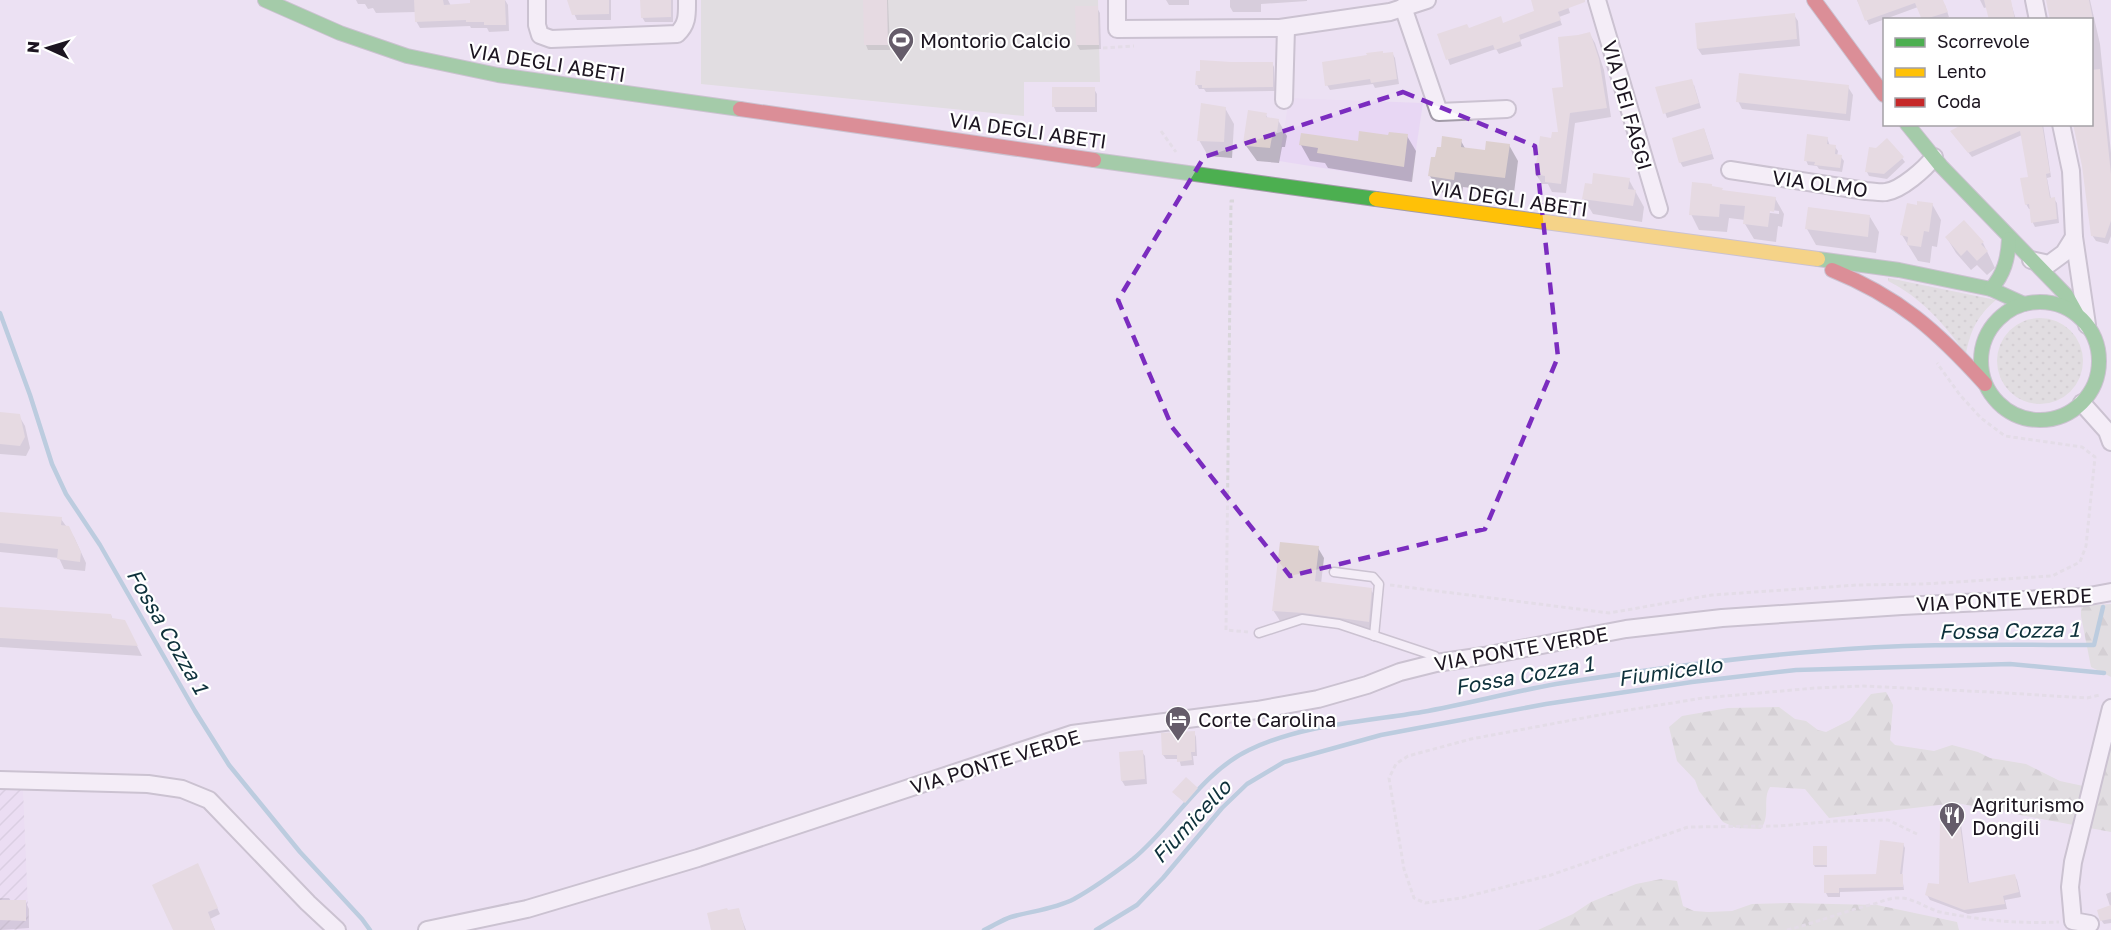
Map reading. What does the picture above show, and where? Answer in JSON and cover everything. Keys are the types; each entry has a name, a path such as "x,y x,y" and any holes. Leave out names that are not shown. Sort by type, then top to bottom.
{"street":[{"name":"VIA DEGLI ABETI","path":"265,0 340,33 408,56 498,75 598,91 1899,270 1991,289 2024,304"},
{"path":"537,0 537,25 540,35 550,39 677,34 683,28 687,17 687,0"},
{"path":"1117,0 1118,29 1286,27 1390,12 1427,0"},
{"name":"VIA DEI FAGGI","path":"1597,0 1659,209"},
{"path":"1814,0 1883,94"},
{"path":"2034,0 2038,18"},
{"path":"1403,8 1439,112 1507,109"},
{"path":"1284,100 1286,27"},
{"path":"1909,126 2009,239 2066,295 2086,325 2098,352 2098,372 2087,397"},
{"path":"2061,126 2071,171 2074,237 2086,325"},
{"name":"VIA OLMO","path":"1730,170 1866,191 1887,192 1906,183 1929,165 1934,157"},
{"path":"2030,260 2049,264 2064,253 2074,237"},
{"path":"1991,289 2005,270 2009,239"},
{"name":"VIA DEGLI ABETI","path":"1796,257 1878,290 1918,316 1986,385"},
{"path":"2024,304 2029,282 2030,260"},
{"path":"2111,347 2070,310 2048,302 2024,304 2006,312 1992,326 1985,338 1980,360 1986,385 1995,400 2010,413 2021,418 2044,421 2064,416 2087,397 2111,389"},
{"path":"2087,397 2111,442"},
{"name":"VIA PONTE VERDE","path":"427,930 527,909 698,858 1072,734 1257,710 1318,699 1367,685 1400,672 1436,663 1626,629 1722,618 2084,597 2111,592"},
{"path":"2091,924 2073,921 2070,887 2073,861 2110,700"},
{"path":"0,780 148,784 182,789 209,800 337,930"}],"lane":[{"path":"1334,572 1373,577 1379,584 1374,636"},
{"path":"1259,633 1302,619 1339,624 1435,656 1436,663"}],"path":[{"path":"1242,202 1231,201 1226,630 1259,633"},
{"path":"1379,584 1609,613 1712,595 1857,585 1924,584 2052,576 2080,562 2086,546 2095,457 2082,447 2005,436 1981,418 1960,395 1936,361"},
{"path":"1917,834 1888,820 1836,821 1779,826 1688,827 1551,875 1461,898 1425,903 1414,898 1404,869 1389,778 1396,764 1408,756 1471,739 1703,698 1815,688 1863,687 2110,700"},
{"path":"1787,930 1896,898 1912,899 1934,910 1961,916 2033,923 2073,921"}],"highlighted area":[{"path":"1403,92 1535,146 1558,357 1485,529 1290,576 1172,427 1118,300 1204,157"}],"shaded area":[{"path":"1289,98 1423,103 1411,182 1279,161"},
{"path":"0,789 23,790 29,930 0,930"}],"green space":[{"name":"Montorio Calcio","path":"701,0 1098,0 1100,82 1024,82 1024,116 701,84"},
{"path":"1888,278 1996,300 1976,324 1966,354 1932,313 1911,295 1888,281"},
{"path":"2040,318 2064,325 2076,337 2083,361 2076,385 2064,397 2040,404 2016,397 2004,385 1997,361 2004,337 2016,325"},
{"path":"2111,604 2111,677 2091,667 2081,606"},
{"path":"1886,692 1893,705 1890,740 1895,745 1934,751 1952,745 1990,758 2026,764 2060,781 2088,787 2111,712 2111,832 1956,803 1829,818 1805,789 1770,787 1766,818 1761,829 1736,828 1723,822 1699,791 1695,780 1677,761 1669,727 1682,716 1728,708 1779,707 1795,719 1806,721 1818,730 1826,732 1850,720 1871,694"},
{"path":"1661,879 1677,881 1683,906 1694,911 1732,911 1752,904 1877,905 1957,922 1959,930 1538,930 1573,914 1591,902 1636,884"}],"building":[{"path":"414,0 443,0 444,5 470,3 470,0 505,0 506,25 484,25 484,22 466,22 466,20 415,22"},
{"path":"567,0 609,0 609,14 572,15"},
{"path":"640,0 671,0 671,17 641,18"},
{"path":"863,0 887,0 888,45 864,45"},
{"path":"1531,0 1585,0 1585,2 1558,12 1561,20 1519,35 1521,41 1495,50 1493,45 1446,60 1437,34 1467,24 1469,28 1501,16 1503,23 1534,11"},
{"path":"1857,0 1943,0 1948,12 1921,18 1915,3 1865,21"},
{"path":"1984,0 2011,0 2015,18 1988,18"},
{"path":"2046,0 2089,0 2093,18 2050,18"},
{"path":"1075,6 1098,6 1099,45 1076,45"},
{"path":"1795,13 1797,39 1697,49 1695,23"},
{"path":"1590,32 1599,59 1607,108 1570,113 1561,184 1545,182 1545,176 1535,174 1540,136 1551,138 1552,132 1558,132 1552,88 1563,87 1558,37"},
{"path":"1383,51 1383,53 1393,52 1397,79 1371,83 1370,79 1325,86 1322,62"},
{"path":"1200,60 1273,62 1273,87 1202,88 1202,85 1195,85 1196,71 1200,71"},
{"path":"2100,69 2111,174 2111,221 2105,238 2091,236 2082,166 2073,126 2093,126 2093,70"},
{"path":"1739,73 1849,85 1846,114 1736,102"},
{"path":"1692,79 1699,103 1663,114 1655,87"},
{"path":"1052,87 1095,87 1095,107 1052,107"},
{"path":"1201,103 1226,107 1224,142 1197,141"},
{"path":"1248,110 1267,113 1266,117 1279,119 1277,132 1273,131 1270,148 1246,146 1247,143 1243,143"},
{"path":"1959,126 2042,126 2050,173 2046,174 2050,198 2055,197 2057,219 2031,223 2029,204 2025,205 2020,178 2028,177 2020,131 1968,153 1950,131"},
{"path":"1704,128 1712,154 1679,163 1672,138"},
{"path":"1359,131 1388,135 1389,132 1408,134 1404,167 1317,153 1318,148 1299,145 1301,133 1358,141"},
{"path":"1807,134 1828,137 1827,144 1836,145 1835,154 1842,155 1840,168 1814,165 1815,162 1804,161"},
{"path":"1442,136 1462,139 1461,147 1485,150 1486,141 1510,144 1505,178 1455,172 1454,180 1428,176 1431,157 1435,157 1437,147 1441,147"},
{"path":"1887,138 1904,157 1884,174 1865,172 1869,147 1876,148"},
{"path":"1593,173 1630,178 1628,189 1636,190 1633,206 1582,199 1585,183 1592,184"},
{"path":"1692,182 1712,184 1712,186 1723,188 1722,190 1776,197 1774,212 1770,211 1768,227 1743,224 1745,206 1720,204 1719,217 1689,215"},
{"path":"1917,201 1933,203 1929,232 1924,231 1921,247 1907,245 1908,237 1900,235 1907,203 1917,205"},
{"path":"1808,207 1870,215 1868,237 1805,229"},
{"path":"1964,220 1984,242 1981,244 1988,251 1977,261 1967,250 1961,256 1945,237"},
{"path":"0,412 20,414 25,437 20,446 0,444"},
{"path":"0,512 62,517 61,525 69,526 81,552 80,562 57,559 58,549 0,543"},
{"path":"1280,542 1319,546 1315,581 1372,588 1369,622 1272,611"},
{"path":"0,607 111,614 112,618 125,620 138,646 0,638"},
{"name":"Corte Carolina","path":"1195,731 1195,752 1191,752 1192,760 1177,762 1177,755 1162,755 1161,733"},
{"path":"1143,750 1145,779 1121,781 1119,752"},
{"path":"1186,777 1198,788 1185,803 1172,792"},
{"path":"1940,817 1959,818 1968,883 2015,874 2019,892 2003,896 2005,904 1964,910 1925,895 1928,883 1939,884"},
{"path":"1880,840 1904,843 1900,874 1903,874 1903,887 1839,888 1839,893 1824,893 1824,875 1876,874"},
{"path":"1813,846 1827,846 1827,865 1813,865"},
{"path":"198,863 218,908 208,912 215,930 173,930 152,885"},
{"path":"0,900 26,900 26,921 0,920"},
{"path":"2111,905 2111,919 2100,921 2097,910"},
{"path":"727,908 728,910 739,908 745,930 711,930 707,913"}],"waterway":[{"name":"Fossa Cozza 1","path":"0,313 52,464 66,494 100,545 195,711 229,765 300,852 370,930"},
{"name":"Fossa Cozza 1","path":"984,930 1011,917 1051,908 1074,899 1112,875 1147,846 1202,786 1232,760 1249,750 1291,734 1439,709 1556,684 1722,661 1889,647 2094,645 2103,607"},
{"name":"Fiumicello","path":"1096,930 1137,905 1222,808 1247,784 1284,762 1381,735 1546,704 1692,682 1796,670 2010,664 2104,673"}],"traffic: fast":[{"path":"265,0 340,33 407,56 498,75 740,109"},
{"path":"1909,126 1941,166 2066,295 2076,313"},
{"path":"1094,160 1376,199"},
{"path":"1991,289 2004,266 2009,239"},
{"path":"1818,259 1899,270 1991,289 2024,304"},
{"path":"2040,302 2063,307 2082,319 2094,338 2099,361 2094,384 2082,403 2063,415 2040,420 2017,415 1998,403 1986,384 1981,361 1986,338 1998,319 2017,307 2040,302"}],"traffic: slow":[{"path":"1376,199 1818,259"}],"traffic: jam":[{"path":"1814,0 1883,94"},
{"path":"740,109 1094,160"},
{"path":"1832,270 1856,280 1916,317 1985,384"}],"place":[{"name":"Montorio Calcio","path":"901,63"},
{"name":"Corte Carolina","path":"1178,742"},
{"name":"Agriturismo Dongili","path":"1952,838"}]}
